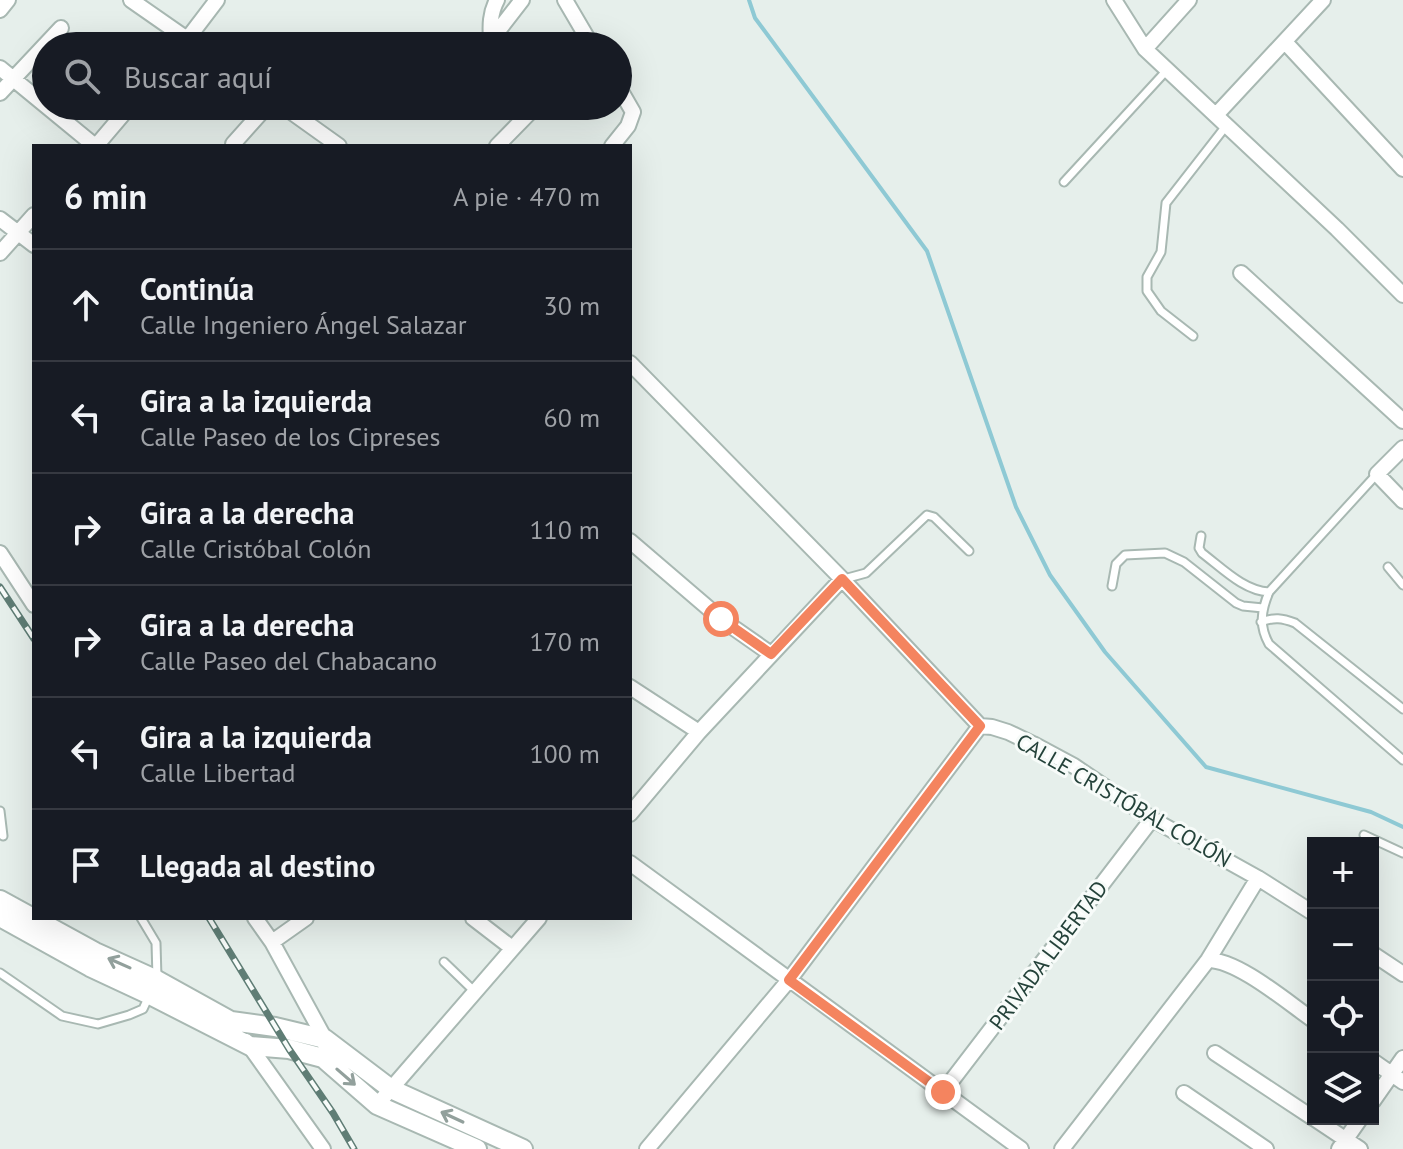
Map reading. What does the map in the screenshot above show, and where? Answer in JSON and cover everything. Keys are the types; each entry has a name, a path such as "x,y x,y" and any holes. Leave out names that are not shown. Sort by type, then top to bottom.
{"street":[{"path":"0,10 8,0"},
{"path":"131,0 173,32"},
{"path":"197,32 217,0"},
{"path":"490,32 490,22 497,0"},
{"path":"499,32 522,0"},
{"path":"565,0 584,32"},
{"path":"1114,0 1145,49 1403,295"},
{"path":"1145,49 1189,0"},
{"path":"1221,120 1323,0"},
{"path":"57,32 61,28"},
{"path":"1285,42 1403,169"},
{"path":"0,93 32,60"},
{"path":"0,68 32,94"},
{"path":"64,120 94,144"},
{"path":"98,144 118,120"},
{"path":"233,144 254,120"},
{"path":"303,120 336,144"},
{"path":"499,144 520,120"},
{"path":"614,144 630,120"},
{"path":"0,253 32,217"},
{"path":"0,219 32,244"},
{"path":"1241,273 1403,421"},
{"name":"CALLE CRISTÓBAL COLÓN","path":"632,365 842,579 980,726 992,727 1033,744 1074,766 1152,819 1307,909"},
{"path":"1403,448 1377,474 1403,501"},
{"path":"632,546 721,619 771,654"},
{"path":"0,553 32,602"},
{"path":"632,812 699,732 842,579"},
{"path":"632,690 699,732"},
{"path":"647,1149 789,980 980,726"},
{"name":"PRIVADA LIBERTAD","path":"943,1092 1152,819"},
{"path":"632,864 1021,1149"},
{"path":"1062,1149 1208,960 1258,878"},
{"path":"0,900 32,918"},
{"path":"0,917 90,967 153,987 231,1021 275,1027 324,1048 391,1089 523,1149"},
{"path":"37,920 250,1046 324,1048"},
{"path":"256,920 272,942 324,1048 377,1105 477,1149"},
{"path":"272,942 303,920"},
{"path":"476,920 512,948"},
{"path":"377,1105 537,920"},
{"path":"1379,958 1403,974"},
{"path":"1208,960 1228,964 1307,1016"},
{"path":"231,1021 323,1149"},
{"path":"1215,1053 1307,1113"},
{"path":"1379,1095 1398,1078 1403,1058"},
{"path":"1379,1065 1398,1078"},
{"path":"1184,1093 1266,1149"},
{"path":"1322,1125 1342,1144 1360,1149"},
{"path":"1342,1144 1356,1125"}],"lane":[{"path":"1064,182 1167,70"},
{"path":"1193,336 1161,311 1147,291 1147,277 1161,252 1166,203 1221,120"},
{"path":"1377,474 1269,592 1261,622 1269,644 1403,760"},
{"path":"842,579 868,572 927,515 934,517 969,551"},
{"path":"1201,536 1199,548 1202,553 1257,592 1269,592"},
{"path":"1112,586 1116,564 1125,555 1165,553 1184,562 1236,603 1263,608"},
{"path":"1388,567 1403,585"},
{"path":"1261,622 1273,618 1295,623 1403,709"},
{"path":"0,811 3,836"},
{"path":"1364,835 1403,853"},
{"path":"0,973 62,1016 98,1024 129,1015 143,1009 153,987 156,943 142,920"},
{"path":"444,962 474,991"}],"waterway":[{"path":"749,0 755,18 927,251 1016,507 1050,575 1105,652 1206,767 1371,812 1403,827"}],"railway":[{"path":"0,587 32,636"},
{"path":"210,920 354,1149"}],"route":[{"path":"721,619 771,654 842,579 980,726 789,980 943,1092"}]}
